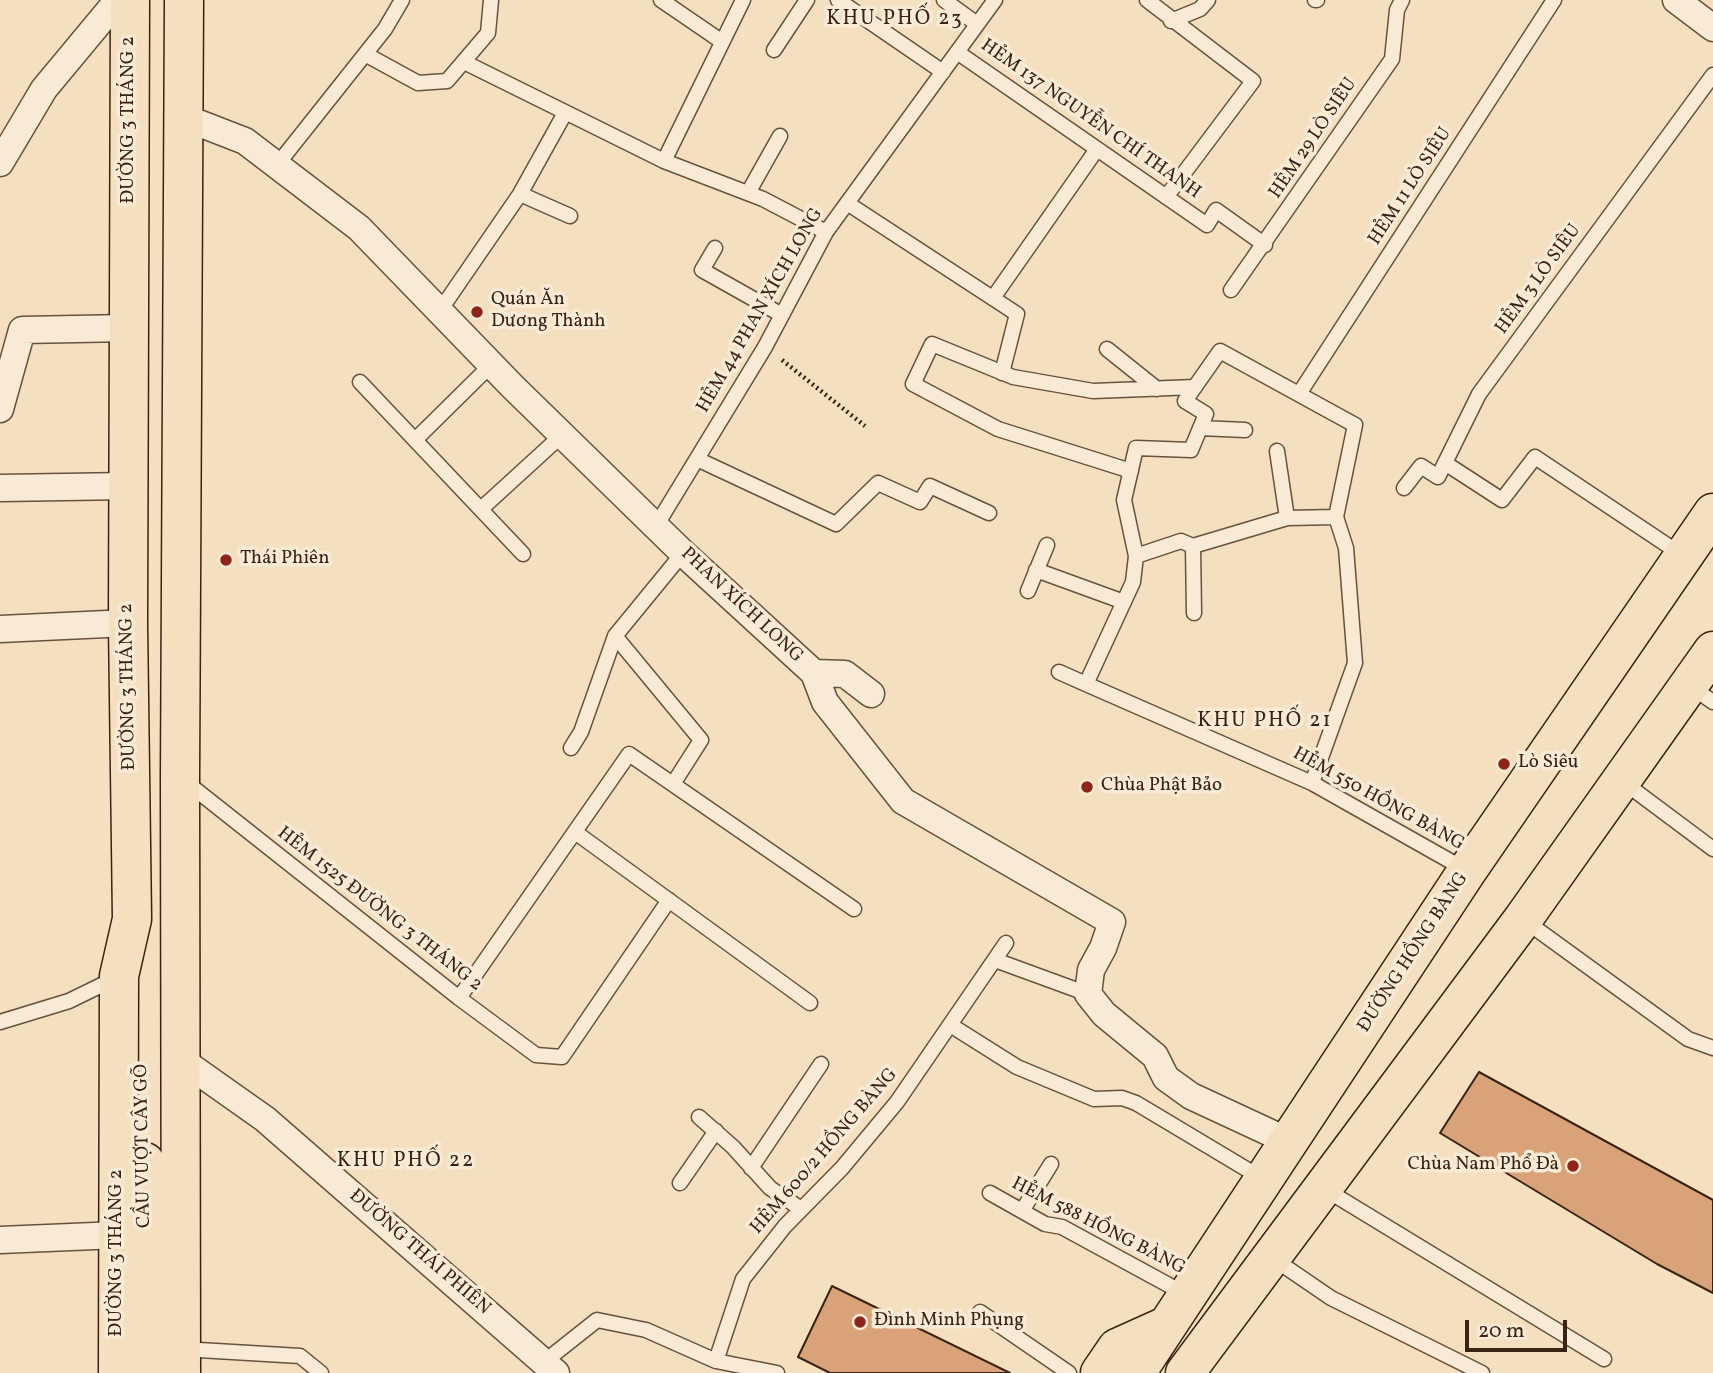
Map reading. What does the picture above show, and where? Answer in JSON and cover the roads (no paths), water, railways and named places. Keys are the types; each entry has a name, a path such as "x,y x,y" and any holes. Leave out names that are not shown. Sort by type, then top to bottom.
{"main road":[{"name":"ĐƯỜNG 3 THÁNG 2","path":"118,1373 118,1235 132,919 128,623 130,0"},
{"path":"181,1361 180,777 184,0"},
{"name":"ĐƯỜNG HỒNG BÀNG","path":"1177,1311 1467,871 1713,513"},
{"path":"1195,1365 1270,1256 1523,919 1621,780 1701,693 1713,651"},
{"name":"CẦU VƯỢT CÂY GÕ","path":"130,975 147,1373"},
{"path":"1100,1373 1117,1348 1177,1311"},
{"path":"1136,1373 1177,1311"}],"street":[{"path":"0,163 44,89 118,0"},
{"path":"1676,0 1713,28"},
{"name":"PHAN XÍCH LONG","path":"183,117 245,141 359,228 562,435 683,553 814,673 824,702 902,801 1112,922 1103,948 1091,970 1088,994"},
{"path":"0,409 22,330 129,328"},
{"path":"0,488 128,486"},
{"path":"0,629 128,623"},
{"path":"814,673 845,674 871,694"},
{"path":"1088,994 1104,1014 1155,1056 1166,1078 1191,1096 1290,1142"},
{"name":"ĐƯỜNG THÁI PHIÊN","path":"180,1059 265,1119 550,1368"},
{"path":"0,1240 118,1235"}],"lane":[{"path":"277,164 365,54 402,0"},
{"path":"365,54 418,83 447,82 488,33 491,0"},
{"path":"661,0 721,41"},
{"path":"664,161 743,0"},
{"path":"774,50 807,0"},
{"path":"838,0 943,72"},
{"path":"944,0 977,24"},
{"name":"HẺM 44 PHAN XÍCH LONG","path":"656,526 765,346 827,232 995,0"},
{"path":"1147,0 1171,21 1253,81 1166,197"},
{"path":"1171,21 1200,9 1208,0"},
{"name":"HẺM 29 LÒ SIÊU","path":"1231,290 1392,60 1397,10 1402,0"},
{"name":"HẺM 11 LÒ SIÊU","path":"1299,394 1554,0"},
{"name":"HẺM 137 NGUYỄN CHÍ THANH","path":"957,51 1207,225 1216,211 1265,245"},
{"path":"464,62 664,161 748,193 827,232"},
{"name":"HẺM 3 LÒ SIÊU","path":"1445,463 1479,394 1713,75"},
{"path":"439,312 520,194 565,113"},
{"path":"748,193 780,135"},
{"path":"993,298 1097,149"},
{"path":"520,194 570,216"},
{"path":"848,203 1017,314 1002,373"},
{"path":"715,248 702,270 782,315"},
{"path":"1131,471 999,429 913,384 932,344 1002,373 1093,391 1195,387"},
{"path":"1107,349 1157,388"},
{"path":"1086,684 1133,582 1136,556 1124,500 1136,448 1191,450 1206,414 1185,401 1220,351 1355,425 1336,517 1346,548 1355,663 1312,783"},
{"path":"415,440 491,365"},
{"path":"360,382 523,554"},
{"path":"1200,428 1245,430"},
{"path":"481,509 562,435"},
{"path":"1277,451 1287,518"},
{"path":"1404,488 1421,466 1438,477 1445,463 1502,500 1535,457 1684,556"},
{"path":"697,458 836,524 878,482 920,502 930,486 989,513"},
{"path":"1136,556 1181,541 1193,546 1287,518 1336,517"},
{"path":"1028,591 1046,545"},
{"path":"1193,546 1194,613"},
{"path":"570,748 581,732 615,636 683,553"},
{"path":"1036,570 1124,602"},
{"path":"615,636 701,740 673,784"},
{"name":"HẺM 550 HỒNG BÀNG","path":"1059,672 1312,783 1467,871"},
{"path":"458,998 629,754 854,909"},
{"name":"HẺM 1525 ĐƯỜNG 3 THÁNG 2","path":"180,777 458,998 536,1055 562,1057 668,900"},
{"path":"1621,780 1713,849"},
{"path":"575,832 810,1003"},
{"path":"1523,919 1688,1039 1713,1048"},
{"name":"HẺM 600/2 HỒNG BÀNG","path":"716,1361 743,1279 801,1209 842,1168 897,1102 1006,943"},
{"path":"995,960 1088,994"},
{"path":"0,1022 69,1001 130,975"},
{"path":"951,1026 1017,1067 1094,1099 1122,1098 1136,1102 1265,1180"},
{"path":"751,1168 821,1064"},
{"path":"699,1117 716,1131 770,1188 801,1209"},
{"path":"680,1183 716,1131"},
{"path":"1022,1211 1051,1164"},
{"path":"1322,1187 1604,1359"},
{"name":"HẺM 588 HỒNG BÀNG","path":"990,1193 1045,1224 1062,1227 1177,1311"},
{"path":"1270,1256 1331,1298 1482,1373"},
{"path":"979,1312 1069,1373"},
{"path":"550,1368 597,1320 646,1330 716,1361 777,1373"},
{"path":"181,1361 300,1356 321,1373"}],"place":[{"name":"Quán Ăn Dương Thành","path":"477,312"},
{"name":"Thái Phiên","path":"226,560"},
{"name":"Lò Siêu","path":"1504,764"},
{"name":"Chùa Phật Bảo","path":"1087,787"},
{"name":"Chùa Nam Phổ Đà","path":"1573,1166"},
{"name":"Đình Minh Phụng","path":"860,1322"}],"district":[{"name":"KHU PHỐ 23","path":"895,20"},
{"name":"KHU PHỐ 21","path":"1265,722"},
{"name":"KHU PHỐ 22","path":"406,1162"}]}
